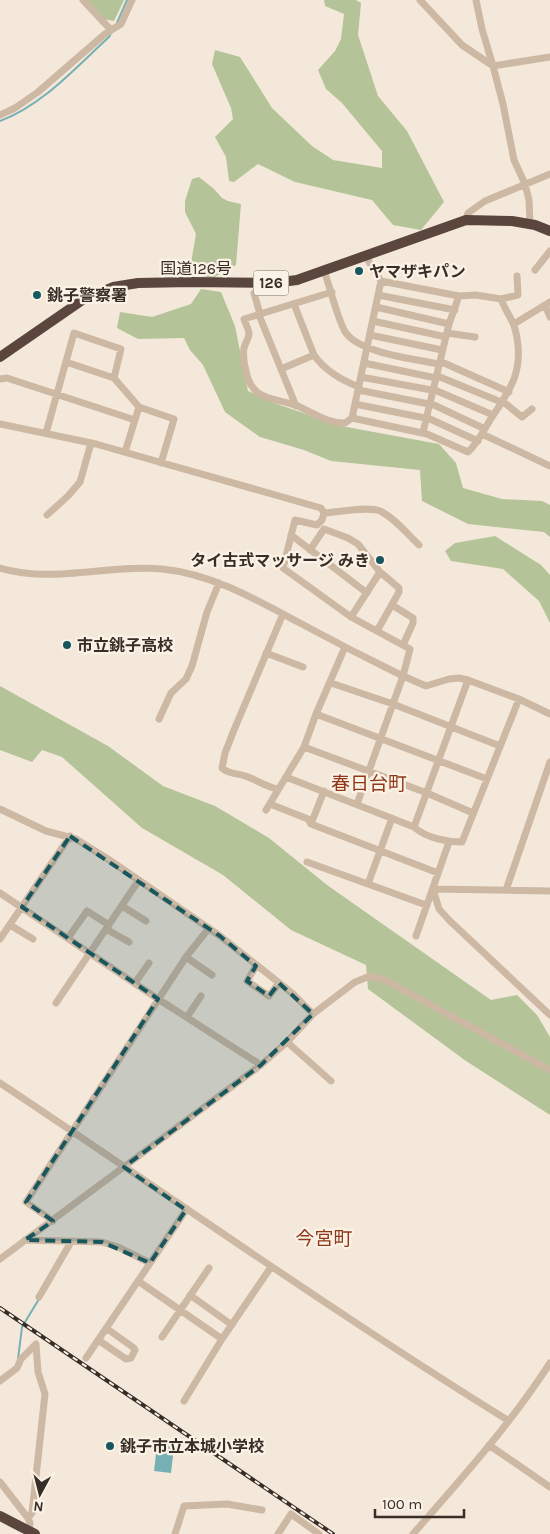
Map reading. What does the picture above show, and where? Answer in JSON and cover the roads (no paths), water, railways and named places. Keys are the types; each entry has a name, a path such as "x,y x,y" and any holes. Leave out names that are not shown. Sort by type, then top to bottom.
{"highway":[{"name":"国道126号","path":"0,357 84,299 113,287 138,283 274,283 297,280 466,220 505,220 530,224 550,231"},
{"path":"0,1516 32,1532"}],"street":[{"path":"83,0 111,30"},
{"path":"0,115 15,108 38,92 111,30 121,24 132,0"},
{"path":"420,0 462,45 493,66 550,57"},
{"path":"476,0 504,104 514,160 525,184 530,209 530,224"},
{"path":"466,220 468,213 484,201 550,174"},
{"path":"536,270 550,251"},
{"path":"332,292 244,319 249,334 244,349 244,363 252,388 267,398 296,406 327,421 346,423 351,421 352,418 381,281 366,257"},
{"path":"324,271 346,333 367,348 439,364 444,363 509,392"},
{"path":"381,281 459,296 476,295 501,299 518,294 517,276"},
{"path":"254,293 259,314 296,406"},
{"path":"378,295 454,310"},
{"path":"423,432 442,350 459,296"},
{"path":"352,418 423,432 468,452 478,441 502,404 516,374 519,353 514,324 505,310 501,299"},
{"path":"514,324 548,303 550,317"},
{"path":"294,304 314,355 328,371 359,388 434,405 549,463"},
{"path":"376,307 449,324"},
{"path":"373,321 447,335 475,338"},
{"path":"46,433 74,333 121,349 114,378"},
{"path":"370,335 442,350"},
{"path":"281,369 314,355"},
{"path":"66,362 114,378 139,407 174,419 161,463"},
{"path":"364,363 436,378 440,377 502,404 506,404 522,417 532,409"},
{"path":"361,377 432,390 494,415"},
{"path":"0,379 7,378 135,420"},
{"path":"355,404 426,419 478,441"},
{"path":"125,452 139,407"},
{"path":"0,424 125,452 320,508 324,513"},
{"path":"47,515 80,482 91,443"},
{"path":"324,513 364,510 378,511 392,518 419,545"},
{"path":"324,513 322,520 317,525 295,520 283,568 351,617 410,649 403,676 357,804"},
{"path":"310,550 324,529 348,538 358,544 380,572 399,588 399,592 377,631"},
{"path":"291,535 367,592"},
{"path":"0,568 39,575 135,568 184,572 219,582 345,647 426,686 458,678 468,680 519,699 550,714"},
{"path":"351,617 380,572"},
{"path":"159,719 171,693 186,679 192,666 207,612 219,582"},
{"path":"392,605 413,618 413,623 403,645"},
{"path":"278,789 267,787 249,777 226,771 222,768 225,753 234,730 283,614"},
{"path":"345,647 304,747 268,807 308,820 311,824 438,874"},
{"path":"266,653 303,667"},
{"path":"414,827 468,680"},
{"path":"330,682 393,704 500,746"},
{"path":"286,777 392,818 419,831 449,842 462,842 519,699"},
{"path":"316,714 487,779"},
{"path":"304,747 427,793 474,813"},
{"path":"506,890 550,762"},
{"path":"311,824 324,791"},
{"path":"1,811 46,831 76,839 209,928 292,993 313,1014"},
{"path":"368,884 392,818"},
{"path":"0,939 70,836"},
{"path":"416,936 449,842"},
{"path":"307,862 426,905"},
{"path":"56,1003 139,880"},
{"path":"433,889 550,892"},
{"path":"433,889 439,908 444,915 549,1014"},
{"path":"0,893 260,1065"},
{"path":"122,906 146,921"},
{"path":"68,938 87,911 129,942"},
{"path":"10,924 32,939"},
{"path":"53,1221 26,1202 186,957 209,928"},
{"path":"186,957 212,975"},
{"path":"135,984 149,963"},
{"path":"256,966 247,981 269,996 279,983"},
{"path":"0,1259 260,1065 287,1042 313,1014 355,982 370,976 385,980 550,1070"},
{"path":"187,1017 201,996"},
{"path":"287,1042 331,1081"},
{"path":"0,1083 271,1267 431,1373 509,1421"},
{"path":"86,1358 186,1210"},
{"path":"25,1240 102,1242 118,1247 150,1263"},
{"path":"39,1297 71,1242"},
{"path":"0,1249 7,1254"},
{"path":"184,1401 222,1339 271,1267"},
{"path":"162,1336 209,1268"},
{"path":"138,1281 222,1339"},
{"path":"190,1295 232,1325"},
{"path":"98,1340 126,1359 130,1358 135,1350 134,1348 106,1328"},
{"path":"1,1378 17,1368 21,1359 36,1344 38,1372 45,1394 32,1513 28,1518"},
{"path":"413,1534 489,1446 529,1396 550,1363"},
{"path":"489,1446 550,1488"},
{"path":"0,1482 28,1518 32,1532"},
{"path":"174,1534 184,1506 227,1504 262,1510"},
{"path":"278,1534 291,1514 319,1534"}],"water":[{"path":"157,1445 174,1447 171,1473 154,1471"}],"waterway":[{"path":"117,23 127,0"},
{"path":"0,121 16,114 45,95 71,73 111,33"},
{"path":"18,1359 22,1327 39,1299"}],"railway":[{"path":"0,1308 333,1534"}],"place":[{"name":"ヤマザキパン","path":"359,271"},
{"name":"銚子警察署","path":"37,295"},
{"name":"タイ古式マッサージ みき","path":"380,560"},
{"name":"市立銚子高校","path":"67,645"},
{"name":"銚子市立本城小学校","path":"110,1446"}],"district":[{"name":"春日台町","path":"369,784"},
{"name":"今宮町","path":"324,1239"}]}
